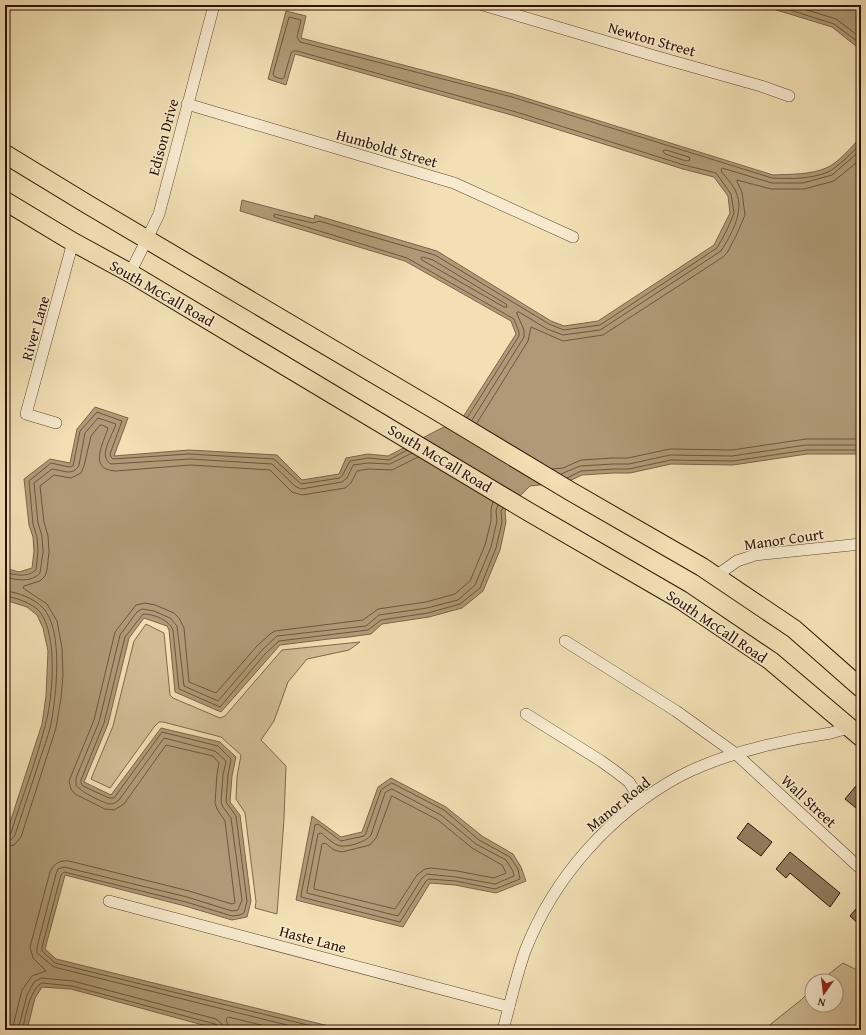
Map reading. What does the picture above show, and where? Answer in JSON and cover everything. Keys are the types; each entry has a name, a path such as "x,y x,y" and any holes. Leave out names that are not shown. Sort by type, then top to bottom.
{"main road":[{"path":"5,154 437,411 570,492 716,576 794,629 861,688"},
{"name":"South McCall Road","path":"5,201 130,273 529,512 694,608 771,661 858,732"}],"street":[{"name":"Edison Drive","path":"130,273 159,214 214,5"},
{"name":"Newton Street","path":"483,5 761,86 789,96"},
{"name":"Humboldt Street","path":"187,104 454,183 572,237"},
{"name":"River Lane","path":"56,423 26,414 74,242"},
{"name":"Manor Court","path":"716,576 737,561 755,555 861,544"},
{"name":"Wall Street","path":"565,641 676,711 736,754 861,869"},
{"path":"526,714 615,771 629,782 641,801"},
{"name":"Manor Road","path":"503,1030 525,952 544,912 562,882 595,841 620,817 641,801 682,776 736,754 775,743 858,732"},
{"name":"Haste Lane","path":"109,901 509,1007"}],"shaded area":[{"path":"146,624 164,633 170,695 173,698 220,718 225,716 282,650 360,642 349,650 307,659 288,682 274,721 261,740 286,766 284,819 277,914 255,908 256,902 245,813 236,799 237,777 241,755 221,737 159,722 110,788 91,779 113,726 134,641"},
{"path":"843,963 861,972 861,1030 766,1030 767,1027 804,997 804,1013 844,1013 844,973 830,973"}],"water":[{"path":"760,5 849,5 861,9 861,50 832,27"},
{"path":"286,11 306,16 301,38 513,94 773,175 807,173 826,168 850,149 861,136 861,454 807,454 733,465 671,464 630,473 582,475 567,482 530,486 505,511 506,522 500,550 483,591 462,608 429,617 382,624 371,634 280,645 221,712 175,692 169,630 167,626 144,618 129,638 108,724 84,782 111,795 161,728 220,742 236,757 232,776 230,802 240,815 251,901 247,917 232,920 185,906 65,875 45,949 56,959 345,1030 221,1030 71,989 42,987 35,998 27,1030 5,1030 5,838 42,724 46,696 48,651 43,628 37,615 27,607 5,600 5,568 19,572 32,568 34,551 33,537 29,525 24,479 50,459 70,463 77,429 95,407 128,418 114,456 189,450 277,455 302,480 339,474 346,458 368,454 388,456 463,417 516,334 511,321 405,261 240,211 242,200 314,219 315,215 437,251 551,321 564,326 598,321 714,245 730,213 728,196 714,177 683,169 515,116 295,54 286,85 268,79"},
{"path":"391,778 446,807 482,836 513,854 521,867 526,881 496,893 455,885 430,883 403,927 296,900 312,816 341,837 362,832 378,787"}],"building":[{"path":"861,780 861,812 845,799"},
{"path":"748,823 772,842 761,856 737,838"},
{"path":"790,852 840,893 830,907 790,873 786,878 776,869"},
{"path":"861,903 861,926 850,916"}]}
